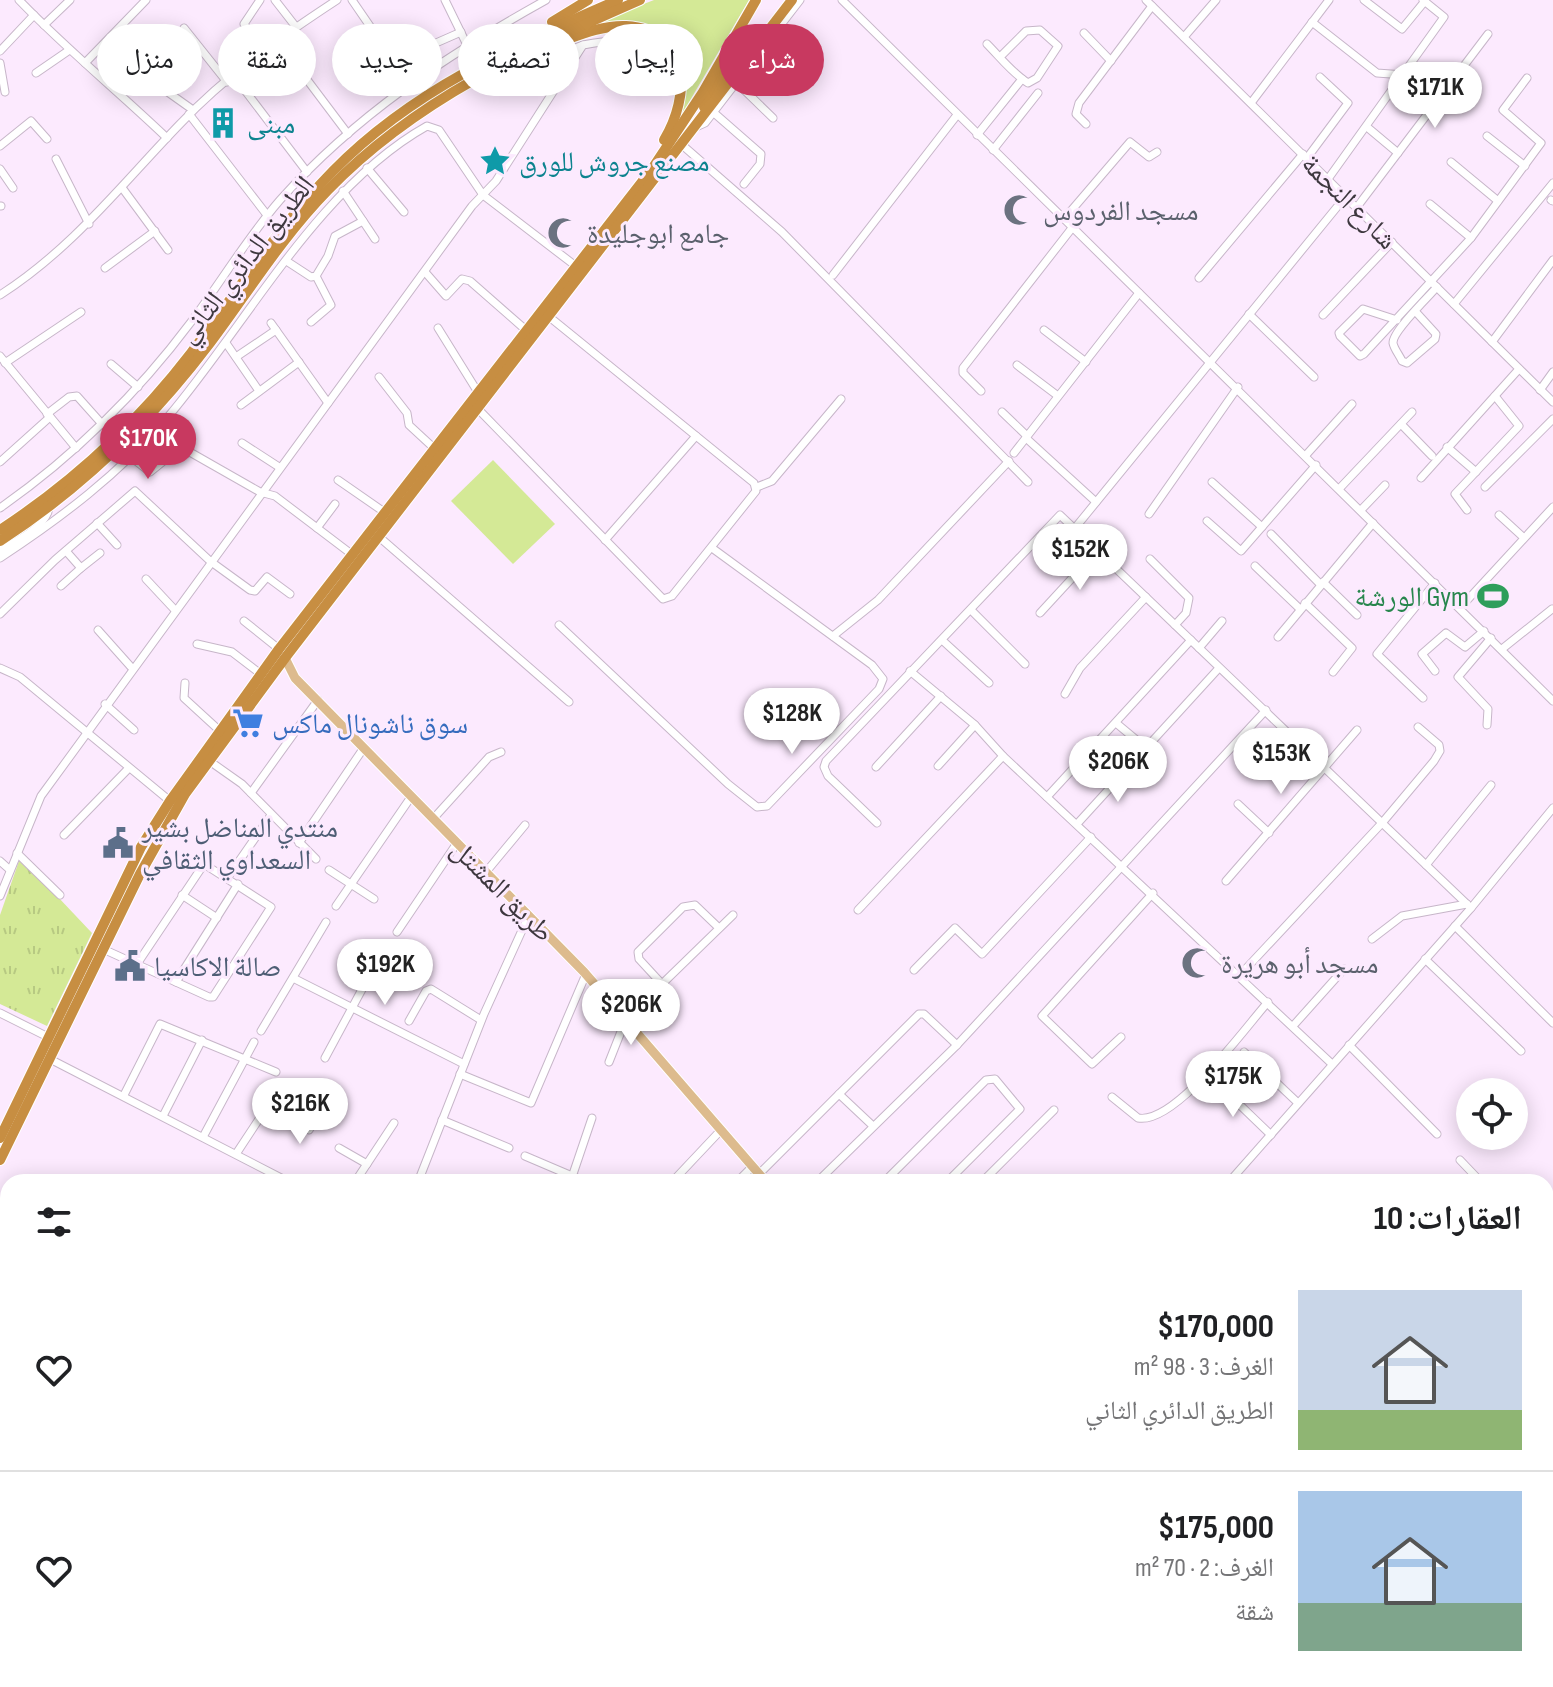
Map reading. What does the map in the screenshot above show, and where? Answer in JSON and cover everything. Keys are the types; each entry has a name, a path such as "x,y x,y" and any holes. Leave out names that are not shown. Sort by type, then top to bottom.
{"highway":[{"path":"552,24 588,0"},
{"name":"الطريق الدائري الثاني","path":"569,24 618,0"},
{"name":"الطريق الدائري الثاني","path":"579,25 640,0"},
{"path":"55,1040 170,801 262,675 478,409 684,121 756,0"},
{"path":"702,117 708,99 763,0"},
{"path":"0,1138 103,949 124,894 208,760 276,671 282,654 354,556 377,535 387,514 527,331 546,314 792,0"},
{"path":"579,35 621,26 647,31 669,47 682,77 680,104 670,130 623,206"},
{"name":"الطريق الدائري الثاني","path":"0,530 79,471 142,411 190,353 277,234 348,156 421,98 458,79"},
{"name":"الطريق الدائري الثاني","path":"0,541 49,507 113,454 167,397 286,237 335,182 408,120 458,87"},
{"path":"0,1160 46,1057"}],"main road":[{"name":"طريق المشتل","path":"282,654 295,678 586,974 759,1174"},
{"name":"طريق المشتل","path":"276,671 295,678"}],"street":[{"path":"19,0 68,51 167,138"},
{"path":"44,25 70,0"},
{"path":"85,63 146,0"},
{"path":"244,24 260,0"},
{"path":"275,0 294,24"},
{"path":"301,24 337,0"},
{"path":"352,0 369,24"},
{"path":"445,0 458,26"},
{"path":"504,24 546,0"},
{"path":"781,24 800,0"},
{"path":"842,0 1238,387 1553,701"},
{"path":"1184,37 1216,0"},
{"path":"1251,103 1329,0"},
{"path":"1328,179 1444,17 1424,1 1402,29 1364,0"},
{"path":"1086,124 1076,114 1077,107 1149,3"},
{"name":"شارع النجمة","path":"1149,3 1553,402"},
{"path":"0,51 34,15"},
{"path":"1312,22 1377,73 1404,75"},
{"path":"987,44 1000,57 1022,79 1028,83 1037,78 1058,50 1057,44 1040,30 1026,31 1000,57"},
{"path":"1084,33 1111,61"},
{"path":"1357,207 1488,34"},
{"path":"579,47 595,43"},
{"path":"0,896 41,796 131,667 526,137 583,45"},
{"path":"36,73 68,51"},
{"path":"202,51 218,71"},
{"path":"0,63 5,92"},
{"path":"1199,278 1348,103 1320,77"},
{"path":"1415,311 1436,334 1435,339 1407,363 1402,361 1393,344 1394,337 1541,143 1503,110 1527,78"},
{"path":"977,135 1022,79"},
{"path":"0,295 54,257 123,189 191,112 218,90"},
{"path":"316,92 348,134"},
{"path":"993,150 1038,93"},
{"path":"171,96 191,112 267,215"},
{"path":"249,96 307,172"},
{"path":"0,508 76,448 138,387 193,319 267,215 307,172 393,96"},
{"path":"694,127 705,123 725,96"},
{"path":"750,96 773,118"},
{"path":"713,112 761,154 760,164 744,184"},
{"path":"833,275 957,115"},
{"path":"0,146 31,121 47,139"},
{"path":"0,558 66,512 131,457 168,416 343,191 367,168 432,126 439,130 483,195 577,267"},
{"path":"1367,127 1398,153"},
{"path":"1487,136 1525,166"},
{"path":"1064,219 1130,142 1149,157 1157,152"},
{"path":"681,144 782,232 1028,482"},
{"path":"56,159 89,224"},
{"path":"1451,162 1498,201"},
{"path":"367,168 404,212"},
{"path":"0,169 13,188"},
{"path":"1454,304 1553,183"},
{"path":"123,189 168,250"},
{"path":"343,191 375,239"},
{"path":"1075,528 1346,196"},
{"path":"1430,204 1471,238"},
{"path":"316,276 335,236 363,221"},
{"path":"981,391 963,373 963,368 1072,228"},
{"path":"105,268 155,231"},
{"path":"1323,315 1392,242"},
{"path":"1492,342 1553,260"},
{"path":"288,262 311,277 316,276"},
{"path":"425,272 446,296 462,279 470,281 527,331"},
{"path":"311,322 331,305 316,276"},
{"path":"1397,320 1363,309 1339,333 1361,356 1435,285"},
{"path":"1014,453 1139,293"},
{"path":"76,448 2,360 81,312"},
{"path":"546,314 757,487"},
{"path":"1249,314 1314,377"},
{"path":"236,357 273,326 328,403"},
{"path":"438,328 479,394"},
{"path":"1044,330 1086,362"},
{"path":"226,343 259,391"},
{"path":"241,405 299,362"},
{"path":"111,364 138,387"},
{"path":"1017,365 1058,396"},
{"path":"1421,478 1519,369"},
{"path":"1540,390 1553,372"},
{"path":"379,377 407,413 409,425 436,450"},
{"path":"1149,514 1238,387"},
{"path":"0,462 69,397 77,396 102,424"},
{"path":"1467,510 1455,494 1519,426 1495,396"},
{"path":"478,409 663,599 672,596 757,487 772,481 841,399"},
{"path":"1306,455 1352,404"},
{"path":"1002,412 1096,502"},
{"path":"1339,489 1412,412"},
{"path":"1485,487 1553,419"},
{"path":"1401,424 1432,456"},
{"path":"605,540 696,436"},
{"path":"242,443 279,467"},
{"path":"1447,447 1476,472"},
{"path":"131,457 150,472 176,451 184,449 260,492 275,496 354,556"},
{"path":"833,636 878,600 1009,461"},
{"path":"1207,521 1241,551 1316,465"},
{"path":"338,480 387,514"},
{"path":"1212,482 1262,527"},
{"path":"1361,510 1385,485"},
{"path":"0,614 135,491 210,561 252,591 267,577 290,594"},
{"path":"317,528 335,504"},
{"path":"0,551 38,524 48,515 49,507"},
{"path":"1460,608 1553,507"},
{"path":"1499,515 1523,537"},
{"path":"877,823 828,776 824,767 1057,516 1075,528 1469,906"},
{"path":"97,523 117,545"},
{"path":"1278,637 1373,523"},
{"path":"1271,534 1357,615"},
{"path":"377,535 569,702"},
{"path":"559,625 704,763 752,805 762,808 883,683 872,665 712,548"},
{"path":"1040,613 1098,550"},
{"path":"66,551 81,568"},
{"path":"61,586 100,553"},
{"path":"1150,559 1189,598 1186,613 1175,625"},
{"path":"1255,566 1352,648 1333,672"},
{"path":"146,579 174,609"},
{"path":"1423,698 1377,654 1435,583"},
{"path":"1065,694 1080,668 1146,597"},
{"path":"1502,649 1552,609"},
{"path":"971,610 1025,664"},
{"path":"244,621 282,654"},
{"path":"1199,648 1222,621"},
{"path":"98,630 131,667"},
{"path":"1435,671 1422,654 1446,633 1465,647 1484,631"},
{"path":"1487,725 1488,709 1458,677 1491,638"},
{"path":"942,640 989,683"},
{"path":"1047,797 1191,640"},
{"path":"197,644 232,652 262,675"},
{"path":"1,665 20,677 170,801"},
{"path":"1116,723 1146,748 1219,668"},
{"path":"910,671 975,725 1003,756 1153,893 1332,1064"},
{"path":"185,683 184,698 189,705 220,731"},
{"path":"876,767 941,696"},
{"path":"251,793 318,700"},
{"path":"105,704 134,730"},
{"path":"825,1174 957,1045 1266,710"},
{"path":"938,766 975,725"},
{"path":"1240,975 1382,823 1440,751 1439,745 1418,727"},
{"path":"1226,881 1357,730"},
{"path":"1077,824 1129,767 1099,740"},
{"path":"299,843 363,749"},
{"path":"433,819 489,757 501,752"},
{"path":"858,910 1003,756"},
{"path":"208,760 251,793 316,859"},
{"path":"64,835 128,769"},
{"path":"1426,865 1491,785"},
{"path":"336,906 411,797"},
{"path":"1238,804 1269,833"},
{"path":"1236,1174 1455,926 1553,808"},
{"path":"228,877 271,815"},
{"path":"486,872 525,825"},
{"path":"914,970 955,928 982,954 1091,837"},
{"path":"397,932 457,843"},
{"path":"17,853 60,895"},
{"path":"0,861 10,870"},
{"path":"103,949 209,997 217,995 272,911 268,903 204,864 137,964"},
{"path":"329,870 374,899"},
{"path":"176,982 238,884"},
{"path":"1121,1037 1092,1064 1042,1016 1153,893"},
{"path":"182,895 217,918"},
{"path":"662,984 639,959 638,952 683,907 695,905 719,928"},
{"path":"1372,939 1402,916 1469,906"},
{"path":"421,1174 481,1020 529,915"},
{"path":"609,1062 626,1019 733,915"},
{"path":"261,1031 326,922"},
{"path":"1455,926 1553,1023"},
{"path":"325,1058 380,956"},
{"path":"1425,959 1521,1051"},
{"path":"1293,1026 1344,969"},
{"path":"460,1074 531,1103 586,974"},
{"path":"293,978 464,1064"},
{"path":"409,1021 426,991 431,989 481,1020"},
{"path":"1112,1097 1138,1118 1159,1115 1183,1097 1268,1002"},
{"path":"0,1013 55,1040"},
{"path":"759,1174 919,1014 924,1014 957,1045"},
{"path":"124,1095 157,1026 163,1024 276,1072"},
{"path":"163,1116 202,1040"},
{"path":"203,1137 254,1042"},
{"path":"1349,1045 1437,1134"},
{"path":"1244,1052 1298,1103"},
{"path":"46,1057 274,1174"},
{"path":"892,1174 986,1080 995,1079 1020,1109 955,1174"},
{"path":"1216,1082 1271,1135"},
{"path":"236,1154 261,1116 309,1130 331,1091"},
{"path":"839,1094 873,1126"},
{"path":"990,1174 1054,1110"},
{"path":"573,1174 592,1118"},
{"path":"442,1120 509,1148"},
{"path":"360,1174 394,1123"},
{"path":"680,1174 721,1130"},
{"path":"339,1148 367,1164"},
{"path":"525,1156 565,1174"},
{"path":"1460,1160 1473,1174"}],"green space":[{"path":"654,0 749,0 735,24 719,24 719,51 703,78 703,24 590,25"},
{"path":"684,96 693,96 672,131"},
{"path":"493,460 555,524 513,564 451,501"},
{"path":"23,860 92,933 47,1026 0,1004 0,915 19,861"}],"place":[{"name":"مبنى","path":"223,123"},
{"name":"مصنع جروش للورق","path":"495,161"},
{"name":"مسجد الفردوس","path":"1019,210"},
{"name":"جامع ابوجليدة","path":"563,233"},
{"name":"الورشة Gym","path":"1493,596"},
{"name":"سوق ناشونال ماكس","path":"248,723"},
{"name":"منتدي المناضل بشير السعداوي الثقافي","path":"118,843"},
{"name":"مسجد أبو هريرة","path":"1197,963"},
{"name":"صالة الاكاسيا","path":"130,966"}]}
